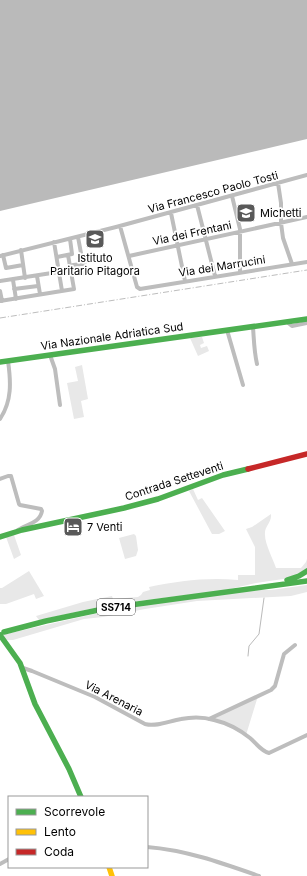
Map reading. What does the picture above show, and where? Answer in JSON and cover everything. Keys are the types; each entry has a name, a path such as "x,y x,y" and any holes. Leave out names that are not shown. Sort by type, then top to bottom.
{"main road":[{"name":"Via Nazionale Adriatica Sud","path":"0,362 307,320"},
{"name":"Contrada Setteventi","path":"0,537 16,531 124,508 158,499 223,475 307,454"},
{"path":"264,586 295,578 307,571"},
{"name":"SS714","path":"2,634 46,621 108,608 306,581"},
{"path":"2,634 22,668 35,704 69,769 81,796"}],"street":[{"name":"Via Francesco Paolo Tosti","path":"1,255 122,226 307,175"},
{"path":"278,183 283,238 292,264"},
{"path":"232,196 240,229 240,272"},
{"path":"197,205 215,276"},
{"path":"171,213 185,281"},
{"name":"Via dei Frentani","path":"129,256 307,217"},
{"path":"122,226 129,256"},
{"path":"78,237 82,262"},
{"path":"57,256 72,253 70,239"},
{"path":"54,242 62,291"},
{"path":"21,250 25,278"},
{"path":"1,255 6,268"},
{"path":"0,291 1,301 74,290 68,255"},
{"name":"Via dei Marrucini","path":"129,256 137,287 140,288 307,262"},
{"path":"84,273 75,274 74,265 83,264 82,262 91,260"},
{"path":"0,270 23,265"},
{"path":"0,282 70,270"},
{"path":"37,276 40,294"},
{"path":"13,280 16,299"},
{"path":"14,289 38,286"},
{"path":"287,322 292,326 307,323"},
{"path":"252,327 257,364"},
{"path":"227,330 243,386"},
{"path":"50,355 55,370 60,405"},
{"path":"0,419 8,404 10,394 8,361"},
{"path":"0,478 11,476 20,505 38,508 42,511 36,521 23,526 16,531"},
{"path":"209,719 271,690 275,686 284,654 295,645"},
{"name":"Via Arenaria","path":"22,668 95,697 145,724 150,725 182,718 215,720 235,728 250,738 262,750 269,753 307,735"},
{"path":"148,847 176,850 259,876"}],"shaded area":[{"path":"0,0 307,0 307,139 0,211"},
{"path":"202,337 204,343 200,345 201,348 207,346 209,351 198,356 190,338"},
{"path":"82,365 88,399 81,401 84,417 74,419 67,383 78,381 75,367"},
{"path":"193,489 198,500 202,498 225,531 219,534 212,534 189,491"},
{"path":"271,514 265,532 265,539 276,568 301,568 307,559 307,569 290,578 256,583 221,591 113,604 39,620 36,616 83,602 112,596 113,599 138,597 143,592 150,590 149,587 204,579 238,580 238,575 255,575 255,547 246,529 252,527"},
{"path":"134,534 136,536 138,550 136,556 125,559 119,538"},
{"path":"14,535 21,555 14,559 6,537"},
{"path":"29,571 44,596 36,599 34,594 6,604 0,604 0,588"},
{"path":"307,585 307,592 291,596 197,601 84,619 13,640 5,640 2,635 94,614 118,612 136,606 253,590 271,590"},
{"path":"258,696 246,735 212,719"}],"waterway":[{"path":"248,656 249,646 259,634 264,598"}],"railway":[{"path":"0,318 307,270"}],"traffic: fast":[{"path":"0,362 307,319"},
{"path":"0,537 22,530 124,508 158,499 223,475 248,469"},
{"path":"287,580 299,576 307,571"},
{"path":"4,632 46,621 108,608 307,581"},
{"path":"0,635 20,663 35,704 69,769 81,796"}],"traffic: slow":[{"path":"109,868 112,876"}],"traffic: jam":[{"path":"248,469 307,454"}],"place":[{"name":"Michetti","path":"246,213"},
{"name":"Istituto Paritario Pitagora","path":"95,239"},
{"name":"7 Venti","path":"73,527"}]}
